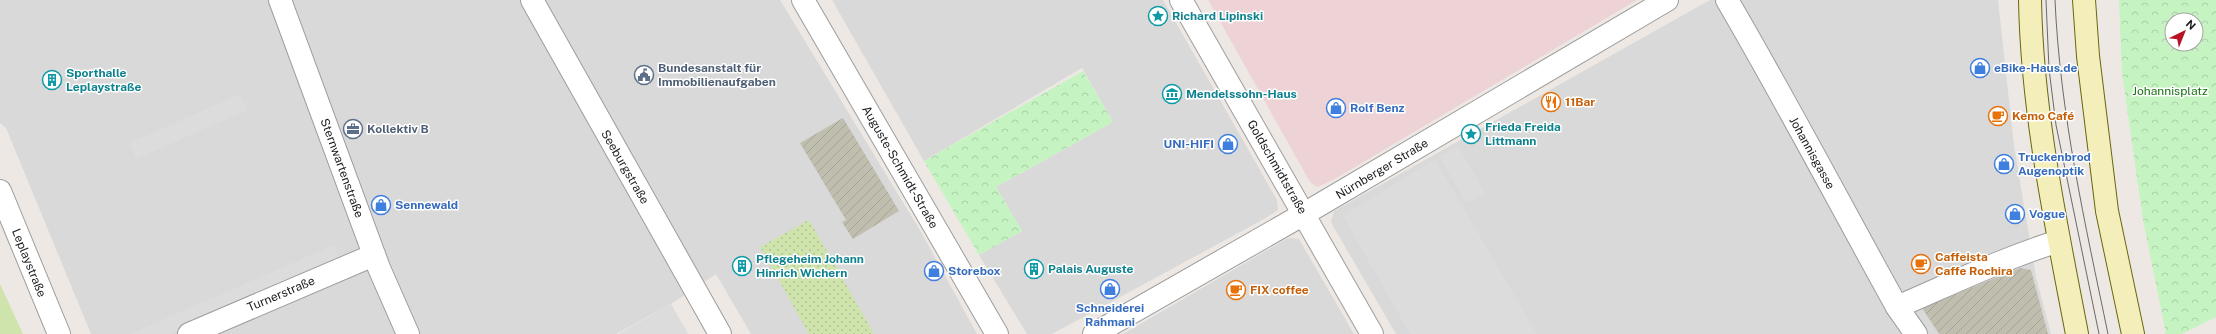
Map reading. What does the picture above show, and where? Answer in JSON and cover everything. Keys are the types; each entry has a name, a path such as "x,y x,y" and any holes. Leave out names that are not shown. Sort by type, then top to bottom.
{"main road":[{"path":"2030,0 2033,71 2059,241 2077,334"},
{"path":"2084,0 2088,56 2107,212 2133,334"}],"street":[{"name":"Sternwartenstraße","path":"280,0 374,255 408,334"},
{"name":"Seeburgstraße","path":"532,0 720,334"},
{"name":"Auguste-Schmidt-Straße","path":"803,0 997,334"},
{"name":"Goldschmidtstraße","path":"1181,0 1372,334"},
{"name":"Nürnberger Straße","path":"1094,334 1304,214 1667,0"},
{"name":"Johannisgasse","path":"1727,0 1777,85 1795,123 1897,306"},
{"name":"Leplaystraße","path":"0,191 59,334"},
{"path":"1916,334 1897,306 2038,247 2059,241"},
{"name":"Turnerstraße","path":"189,334 374,255"}],"shaded area":[{"path":"0,0 780,0 921,232 977,334 751,334 716,274 671,304 616,334 91,334 6,128 0,123"},
{"path":"832,0 1163,0 1277,200 1278,210 1052,334 1027,334 979,255 1022,231 996,187 1113,122 1082,68 924,161"},
{"path":"1208,0 1637,0 1333,180 1317,187 1310,182"},
{"path":"1710,0 1998,0 2014,146 2036,277 2051,334 1396,334 1333,226 1331,221 1334,211"},
{"path":"240,94 248,110 136,159 129,143"},
{"path":"843,118 899,211 853,239 842,222 846,220 800,143"},
{"path":"1458,146 1485,193 1466,203 1439,156"},
{"path":"1435,159 1537,334 1410,334 1343,216"},
{"path":"1288,238 1299,239 1354,334 1123,334"},
{"path":"334,245 340,259 169,334 130,334"},
{"path":"2020,268 2031,270 2048,334 1939,334 1922,308"},
{"path":"671,304 688,334 618,334"}],"green space":[{"name":"Johannisplatz","path":"2119,0 2216,0 2216,317 2182,334 2166,334 2143,220 2122,73"},
{"path":"1083,71 1113,122 996,187 1022,231 979,255 924,161"},
{"path":"809,220 874,334 809,334 760,247"},
{"path":"0,284 23,334 0,334"}],"tram line":[{"path":"2046,0 2049,69 2056,125 2099,334"},
{"path":"2055,0 2062,85 2068,127 2082,210 2108,334"}],"place":[{"name":"Richard Lipinski","path":"1158,16"},
{"name":"eBike-Haus.de","path":"1980,68"},
{"name":"Bundesanstalt für Immobilienaufgaben","path":"644,75"},
{"name":"Sporthalle Leplaystraße","path":"52,80"},
{"name":"Mendelssohn-Haus","path":"1172,94"},
{"name":"11Bar","path":"1551,102"},
{"name":"Rolf Benz","path":"1336,108"},
{"name":"Kemo Café","path":"1998,116"},
{"name":"Kollektiv B","path":"353,129"},
{"name":"Frieda Freida Littmann","path":"1471,134"},
{"name":"UNI-HIFI","path":"1228,144"},
{"name":"Truckenbrod Augenoptik","path":"2004,164"},
{"name":"Sennewald","path":"381,205"},
{"name":"Vogue","path":"2015,214"},
{"name":"Caffeista Caffe Rochira","path":"1921,264"},
{"name":"Pflegeheim Johann Hinrich Wichern","path":"742,266"},
{"name":"Palais Auguste","path":"1034,269"},
{"name":"Storebox","path":"934,271"},
{"name":"Schneiderei Rahmani","path":"1110,289"},
{"name":"FIX coffee","path":"1236,290"}]}
